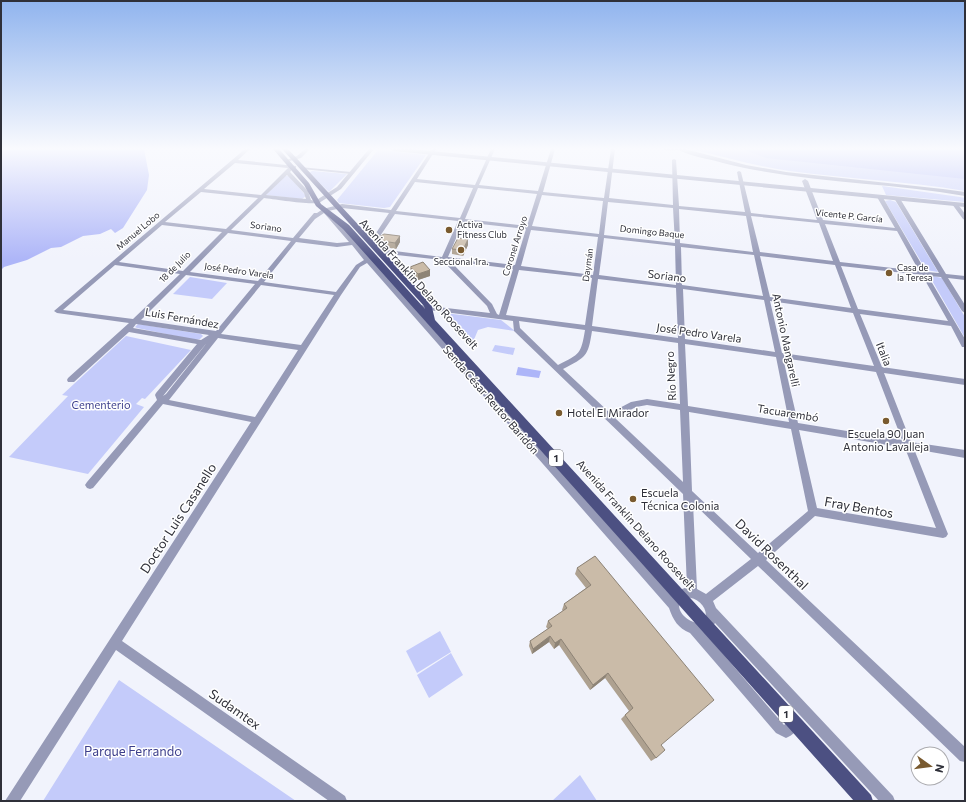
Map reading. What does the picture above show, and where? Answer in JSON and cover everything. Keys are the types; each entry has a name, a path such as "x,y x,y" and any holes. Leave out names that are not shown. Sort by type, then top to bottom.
{"main road":[{"name":"1","path":"309,186 322,208"},
{"name":"1","path":"319,186 332,201"},
{"name":"Avenida Franklin Delano Roosevelt","path":"332,201 370,241 376,256"},
{"name":"Avenida Franklin Delano Roosevelt","path":"322,208 338,219 356,243 376,256 612,529 682,598 762,686 791,728 840,773 865,801"}],"street":[{"name":"Manuel Lobo","path":"57,311 204,186"},
{"name":"18 de Julio","path":"71,380 128,329 272,186"},
{"path":"301,186 306,192 309,199 307,202"},
{"path":"90,485 161,401 169,396 217,333 313,218 322,208 332,201 340,186"},
{"path":"370,241 394,212 410,186"},
{"name":"Vicente P. García","path":"470,186 900,230"},
{"name":"Coronel Arroyo","path":"502,317 543,186"},
{"name":"Daymán","path":"558,368 584,353 590,328 608,186"},
{"name":"Río Negro","path":"674,186 688,492 682,598"},
{"name":"Antonio Mangarelli","path":"743,186 813,512"},
{"path":"775,186 965,205"},
{"name":"Italia","path":"808,186 943,534"},
{"path":"903,186 965,195"},
{"path":"475,187 444,259 490,305 494,316"},
{"path":"200,190 307,202 322,208"},
{"path":"880,197 965,345"},
{"path":"897,198 965,310"},
{"path":"322,208 332,201"},
{"name":"Domingo Baque","path":"332,201 394,212 965,278"},
{"path":"955,204 965,218"},
{"name":"Soriano","path":"161,223 337,246 370,241"},
{"name":"Soriano","path":"376,256 444,259 518,267 680,287 766,300 953,324"},
{"name":"Doctor Luis Casanello","path":"12,801 338,294 358,266 376,256"},
{"name":"José Pedro Varela","path":"113,263 338,294"},
{"path":"490,305 499,306 507,301"},
{"name":"José Pedro Varela","path":"422,308 590,328 965,382"},
{"name":"Senda César Reutor Baridón","path":"422,308 583,495"},
{"name":"Luis Fernández","path":"57,311 217,333 302,348"},
{"name":"David Rosenthal","path":"516,319 516,328 965,756"},
{"path":"128,329 202,344"},
{"path":"161,401 159,395 202,344 217,333"},
{"path":"161,401 256,420"},
{"name":"Tacuarembó","path":"610,418 642,401 965,454"},
{"name":"Fray Bentos","path":"706,600 759,559 813,512 943,534"},
{"path":"682,598 706,600 704,622"},
{"name":"Sudamtex","path":"114,642 340,801"},
{"name":"Avenida Franklin Delano Roosevelt","path":"762,686 851,761 888,801"},
{"path":"840,773 851,761"},
{"path":"865,801 875,786"}],"green space":[{"path":"275,186 298,186 306,196 302,199 266,195"},
{"path":"323,186 335,186 329,192"},
{"path":"348,186 404,186 390,207 384,208 339,203 337,200"},
{"path":"882,186 960,197 965,198 965,202 886,195"},
{"path":"931,186 965,186 965,191"},
{"path":"890,200 896,202 938,272 926,270 885,201"},
{"path":"190,277 227,283 212,299 173,294"},
{"path":"930,277 942,278 965,317 965,338"},
{"path":"445,313 501,320 515,331 488,327 478,330 473,342"},
{"path":"138,324 201,334 203,336 200,339 195,340 135,327"},
{"name":"Cementerio","path":"126,336 191,350 145,399 142,398 136,404 144,407 88,474 9,457 68,396 62,395"},
{"path":"495,345 515,348 513,355 492,351"},
{"path":"440,631 451,652 417,673 406,651"},
{"path":"451,653 463,675 429,698 417,675"},
{"name":"Parque Ferrando","path":"119,680 296,801 43,801"},
{"path":"580,775 597,801 552,801"}],"shaded area":[{"path":"1,186 147,186 147,190 123,228 115,233 111,229 100,234 83,236 61,247 51,248 27,260 4,267 1,270"},
{"path":"518,367 541,371 539,378 516,375"}],"building":[{"path":"384,234 400,236 395,243 383,241 379,237"},
{"path":"458,238 468,239 463,250 452,249"},
{"path":"423,262 430,270 418,274 410,267"},
{"path":"595,556 714,700 661,745 665,750 656,758 625,715 633,708 608,673 593,685 561,639 555,643 550,636 533,649 530,641 552,626 548,621 567,608 564,604 591,585 577,568"}],"place":[{"name":"Activa Fitness Club","path":"449,230"},
{"name":"Seccional 1ra.","path":"461,250"},
{"name":"Casa de la Teresa","path":"889,273"},
{"name":"Hotel El Mirador","path":"559,413"},
{"name":"Escuela 90 Juan Antonio Lavalleja","path":"886,421"},
{"name":"Escuela Técnica Colonia","path":"633,499"}]}
